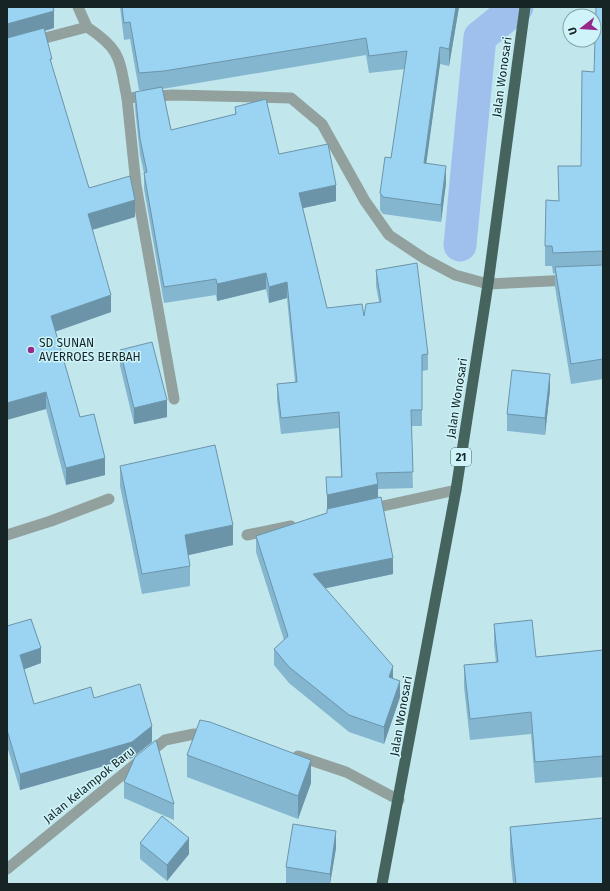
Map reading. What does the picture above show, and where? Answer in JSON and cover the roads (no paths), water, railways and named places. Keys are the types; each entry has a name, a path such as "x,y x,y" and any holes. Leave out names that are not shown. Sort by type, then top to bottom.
{"highway":[{"name":"Jalan Wonosari","path":"382,884 399,800 456,490 488,284 525,7"}],"street":[{"path":"78,7 87,27 107,40 119,58 127,98 136,185 174,399"},
{"path":"7,48 87,27"},
{"path":"127,98 173,95 291,98 322,124 365,201 389,235 425,259 455,275 488,284 580,279"},
{"path":"355,512 456,490"},
{"path":"7,535 51,521 109,499"},
{"path":"247,535 301,524"},
{"name":"Jalan Kelampok Baru","path":"7,870 165,740 194,734 217,739"},
{"path":"291,754 346,772 399,800"}],"waterway":[{"path":"460,245 480,37 517,7"}],"place":[{"name":"SD SUNAN AVERROES BERBAH","path":"31,350"}]}
